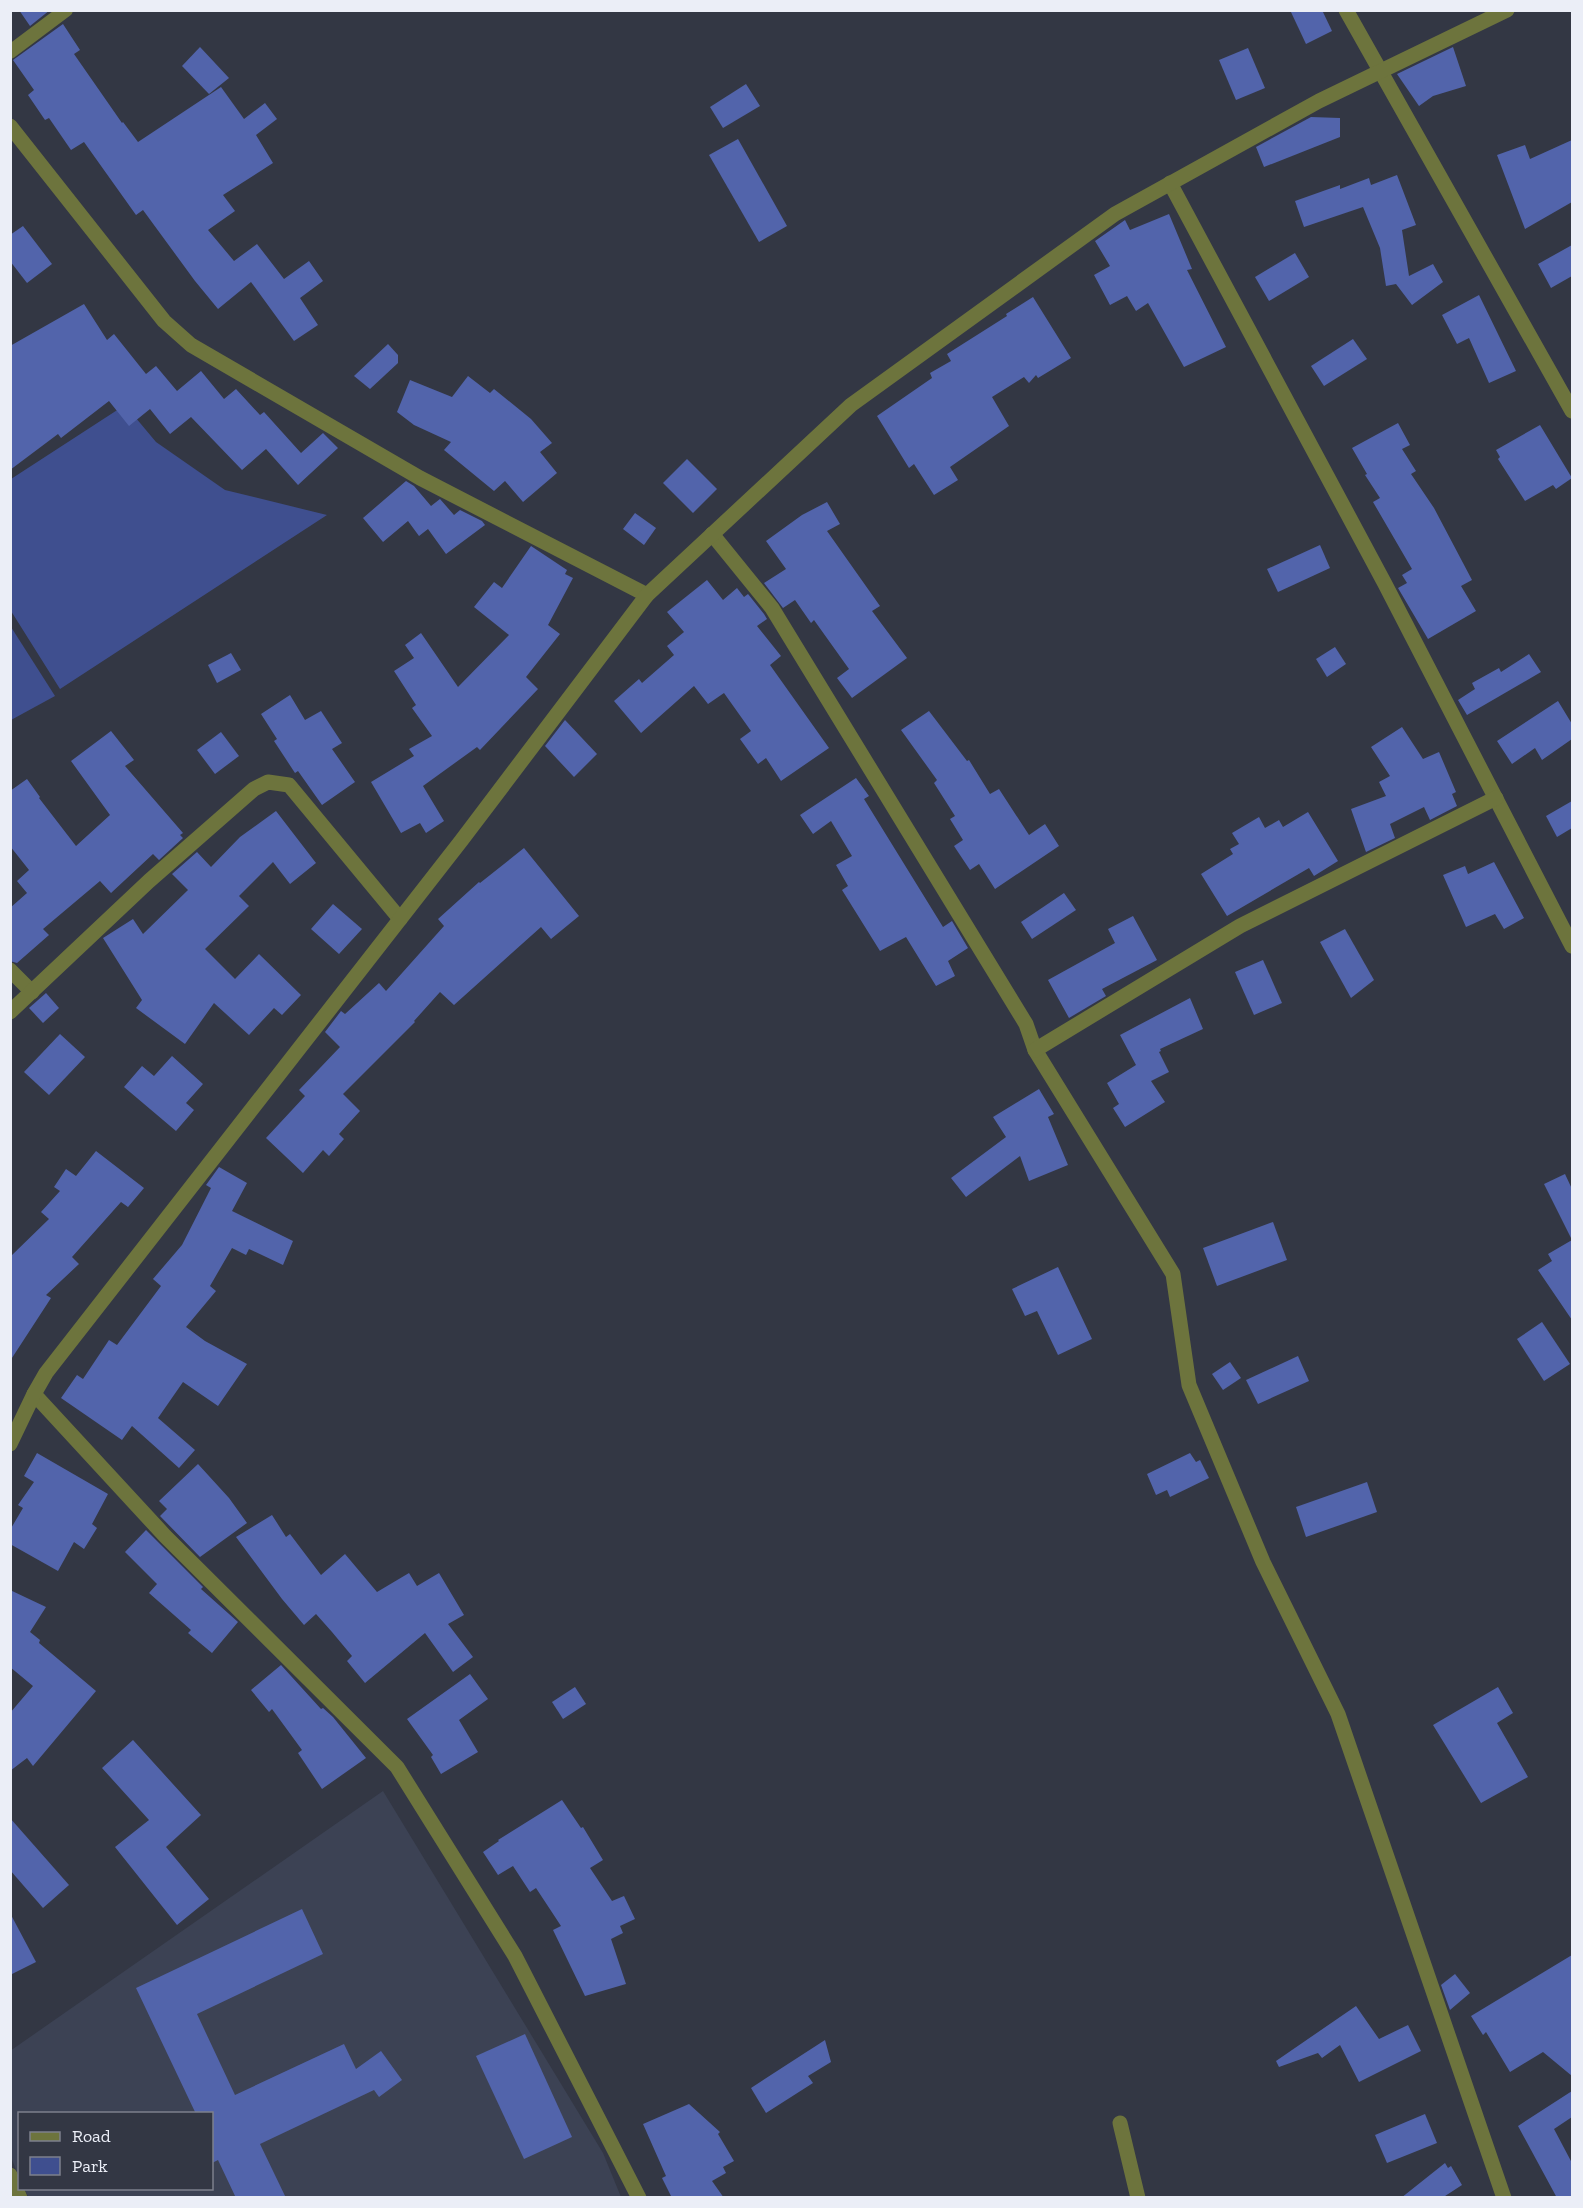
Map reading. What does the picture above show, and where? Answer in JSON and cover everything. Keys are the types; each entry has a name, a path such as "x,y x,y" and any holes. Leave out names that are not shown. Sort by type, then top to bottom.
{"street":[{"path":"1346,10 1572,411"},
{"path":"10,1444 46,1373 400,920 647,595 851,405 1115,214 1319,101 1507,10"},
{"path":"10,126 164,321 191,345 420,478 647,595"},
{"path":"1170,183 1385,585 1572,946"},
{"path":"712,534 772,608 1026,1024 1035,1050 1173,1274 1189,1385 1263,1562 1338,1714 1504,2198"},
{"path":"10,1012 191,843 254,789 268,782 289,785 400,920"},
{"path":"1035,1050 1240,926 1496,798"},
{"path":"10,970 32,992"},
{"path":"34,1394 165,1536 397,1767 515,1956 639,2198"},
{"path":"1120,2123 1138,2198"},
{"path":"10,2175 20,2198"}],"lane":[{"path":"10,52 66,10"}],"shaded area":[{"path":"383,1791 603,2153 621,2197 28,2197 25,2190 213,2190 213,2112 18,2112 18,2174 11,2157 10,2051"}],"green space":[{"path":"125,405 156,442 225,490 327,515 60,689 11,611 11,479"},
{"path":"11,627 55,696 10,720"}],"building":[{"path":"19,10 50,10 30,26"},
{"path":"1290,10 1322,10 1332,31 1306,44"},
{"path":"63,24 80,50 74,54 138,142 221,87 244,119 265,103 277,119 256,135 273,163 223,195 235,211 208,230 234,261 257,244 284,279 309,261 323,281 300,298 318,325 294,341 251,282 218,309 143,210 136,215 84,142 71,150 49,118 45,120 28,95 34,90 13,60"},
{"path":"200,47 229,78 209,94 182,66"},
{"path":"1453,47 1466,86 1433,96 1419,106 1397,74"},
{"path":"1248,48 1265,88 1236,100 1219,60"},
{"path":"746,84 760,106 723,128 710,107"},
{"path":"1311,117 1340,118 1340,137 1264,167 1256,147"},
{"path":"738,139 787,226 759,242 709,155"},
{"path":"1572,140 1572,202 1525,229 1497,155 1525,145 1530,159"},
{"path":"1397,175 1416,225 1402,230 1409,276 1433,264 1443,282 1412,305 1396,284 1386,286 1380,248 1363,207 1304,227 1295,201 1340,185 1340,189 1369,178 1371,185"},
{"path":"1169,214 1192,269 1187,270 1226,347 1184,367 1148,303 1136,311 1127,296 1110,305 1094,275 1110,266 1095,241 1125,220 1130,230"},
{"path":"23,226 52,264 27,283 10,261 10,235"},
{"path":"1572,245 1572,276 1551,288 1538,264"},
{"path":"1295,253 1309,277 1269,301 1255,277"},
{"path":"1479,295 1516,371 1489,383 1469,338 1457,344 1442,315"},
{"path":"1033,297 1071,358 1038,378 1036,375 1029,383 1024,377 992,397 1009,426 950,467 958,480 934,495 914,464 909,468 877,416 932,378 930,373 951,361 947,354"},
{"path":"84,304 107,340 114,334 146,374 156,366 177,391 201,371 224,399 236,389 260,415 264,412 301,453 323,433 338,448 298,485 266,449 242,470 191,417 170,434 150,409 129,426 109,401 61,438 58,434 10,470 10,346"},
{"path":"1353,339 1367,359 1324,386 1311,366"},
{"path":"388,344 398,355 398,363 370,389 354,376"},
{"path":"468,376 490,393 494,389 531,419 552,443 540,452 557,473 523,502 505,481 494,491 444,450 451,442 414,425 397,412 410,380 452,397"},
{"path":"1398,423 1410,445 1402,449 1416,471 1411,474 1434,508 1472,580 1461,586 1476,611 1428,639 1398,588 1407,583 1402,575 1412,569 1373,502 1380,498 1365,475 1367,474 1352,448"},
{"path":"1540,425 1572,478 1556,489 1553,485 1525,501 1498,459 1500,457 1496,450"},
{"path":"687,459 717,489 693,513 663,483"},
{"path":"406,481 414,486 431,506 440,499 454,515 460,510 482,521 485,525 446,554 428,529 419,536 408,521 383,542 363,518"},
{"path":"827,502 840,524 827,531 880,606 872,611 907,658 852,698 837,678 849,669 814,620 811,623 795,600 783,608 764,583 786,569 766,541 802,515"},
{"path":"635,513 656,528 644,545 623,529"},
{"path":"1320,545 1330,568 1278,592 1267,569"},
{"path":"531,546 567,570 565,574 573,578 548,625 560,634 526,677 538,689 480,750 477,747 423,786 444,821 426,833 420,823 401,833 371,782 414,756 409,749 432,736 412,708 416,705 394,671 414,658 405,645 421,633 458,687 509,635 474,607 494,582 502,588"},
{"path":"707,580 723,600 737,588 744,597 748,594 764,614 767,619 757,626 781,656 770,665 829,748 781,781 766,758 758,764 740,739 751,731 724,693 708,704 694,686 641,733 614,701 639,679 642,683 674,655 667,646 684,632 667,612"},
{"path":"1335,647 1346,664 1327,677 1316,659"},
{"path":"231,653 241,670 217,683 208,665"},
{"path":"1529,654 1541,672 1467,715 1458,700 1475,689 1472,683 1499,668 1501,672"},
{"path":"290,695 305,720 321,711 342,743 332,749 355,782 322,805 298,771 295,773 274,741 277,739 261,714"},
{"path":"1558,701 1572,724 1572,739 1542,760 1535,748 1512,764 1497,741"},
{"path":"929,711 967,761 969,760 990,794 999,789 1029,835 1045,824 1059,846 995,889 979,864 970,870 954,846 963,840 950,819 955,816 934,783 937,780 901,730"},
{"path":"565,720 597,754 574,777 545,746"},
{"path":"1402,727 1423,759 1439,752 1456,792 1452,794 1457,806 1430,820 1424,807 1390,824 1395,838 1366,852 1351,809 1386,796 1379,782 1390,776 1371,747"},
{"path":"111,731 134,760 125,766 183,833 180,835 183,838 159,860 153,854 111,893 100,881 43,929 49,935 17,963 10,961 10,908 27,893 17,881 29,870 10,846 10,791 27,779 76,846 110,815 71,761"},
{"path":"221,732 239,756 215,774 197,750"},
{"path":"856,778 869,796 864,799 943,927 952,921 968,948 948,961 955,976 936,986 906,937 880,951 842,890 848,886 836,865 852,856 831,821 813,834 800,815"},
{"path":"1572,801 1572,828 1557,837 1546,816"},
{"path":"276,811 316,863 290,884 273,862 239,896 249,906 205,949 235,979 259,954 301,995 282,1015 274,1008 249,1035 214,1003 185,1044 136,1008 142,1000 103,938 133,919 143,934 188,890 172,874 197,852 211,867 240,837"},
{"path":"1308,812 1338,861 1314,876 1309,868 1227,916 1201,874 1233,854 1230,849 1239,844 1232,833 1259,817 1265,828 1279,820 1283,827"},
{"path":"524,848 579,916 551,939 541,927 454,1005 440,992 415,1022 343,1094 360,1111 339,1134 344,1139 329,1156 323,1150 303,1173 266,1138 305,1096 299,1090 340,1047 325,1032 341,1011 345,1014 379,983 386,991 444,926 438,919 479,882"},
{"path":"1494,862 1524,918 1504,929 1495,914 1466,927 1443,875 1465,866 1468,874"},
{"path":"1064,893 1076,910 1032,939 1021,922"},
{"path":"333,904 362,929 339,954 311,929"},
{"path":"1133,916 1157,960 1102,989 1106,996 1069,1018 1048,980 1115,943 1108,929"},
{"path":"1345,929 1374,980 1351,998 1320,942"},
{"path":"1263,960 1282,1003 1254,1015 1235,972"},
{"path":"46,993 59,1008 43,1023 29,1008"},
{"path":"1190,998 1203,1029 1160,1049 1159,1052 1169,1072 1151,1081 1165,1102 1125,1127 1113,1108 1119,1104 1107,1083 1136,1065 1120,1035"},
{"path":"60,1034 85,1057 49,1095 24,1072"},
{"path":"172,1056 203,1084 186,1103 194,1110 176,1131 124,1087 142,1066 154,1076"},
{"path":"1039,1089 1054,1114 1048,1117 1068,1165 1029,1181 1020,1156 966,1197 951,1178 1006,1137 993,1117"},
{"path":"96,1151 144,1188 128,1207 121,1202 72,1257 79,1264 46,1295 51,1298 10,1361 10,1257 49,1219 41,1212 60,1191 54,1187 66,1169 76,1176"},
{"path":"219,1167 247,1183 232,1211 293,1241 283,1265 249,1249 246,1255 232,1248 210,1286 216,1291 186,1327 205,1341 247,1364 218,1406 183,1382 158,1418 195,1450 179,1468 132,1426 122,1440 61,1398 77,1375 83,1379 109,1340 117,1345 161,1286 153,1279 182,1245 211,1188 206,1185"},
{"path":"1565,1174 1572,1189 1572,1240 1544,1184"},
{"path":"1273,1222 1287,1260 1217,1286 1203,1248"},
{"path":"1572,1240 1572,1320 1538,1270 1552,1261 1548,1254"},
{"path":"1058,1267 1092,1339 1058,1355 1037,1311 1025,1316 1012,1289"},
{"path":"1542,1322 1570,1364 1544,1381 1517,1339"},
{"path":"1298,1356 1309,1381 1258,1404 1246,1380"},
{"path":"1230,1362 1241,1378 1223,1390 1212,1374"},
{"path":"37,1453 108,1494 92,1524 97,1528 84,1549 74,1542 58,1571 10,1544 10,1530 23,1508 18,1505 34,1482 24,1476"},
{"path":"1190,1453 1196,1462 1200,1460 1209,1478 1170,1497 1167,1490 1156,1495 1147,1474"},
{"path":"198,1464 229,1498 247,1523 200,1557 160,1516 167,1509 159,1501"},
{"path":"1367,1482 1377,1512 1306,1537 1296,1507"},
{"path":"272,1515 286,1537 290,1534 321,1575 345,1554 377,1592 409,1573 417,1586 439,1573 464,1615 448,1624 473,1657 453,1672 425,1633 365,1683 347,1661 352,1656 332,1632 316,1614 304,1625 236,1537"},
{"path":"146,1530 203,1587 201,1589 238,1622 212,1653 188,1633 191,1630 149,1593 157,1584 125,1552"},
{"path":"10,1590 46,1607 30,1632 40,1640 39,1643 96,1691 33,1766 27,1758 10,1771 10,1713 33,1686 10,1667"},
{"path":"281,1665 321,1709 323,1708 333,1717 366,1758 322,1789 298,1753 302,1750 272,1709 269,1712 251,1690"},
{"path":"470,1674 488,1699 459,1720 478,1752 441,1774 431,1757 433,1755 407,1719"},
{"path":"575,1687 586,1704 563,1719 552,1702"},
{"path":"1498,1687 1513,1713 1497,1723 1528,1777 1481,1803 1433,1725"},
{"path":"133,1740 201,1815 166,1847 209,1899 177,1925 115,1847 149,1820 102,1768"},
{"path":"562,1800 581,1828 583,1827 603,1860 590,1868 612,1901 624,1896 635,1919 620,1926 623,1933 611,1939 626,1984 585,1996 553,1930 561,1926 536,1888 530,1892 513,1866 498,1875 483,1852"},
{"path":"10,1818 69,1885 43,1908 10,1870"},
{"path":"302,1909 323,1954 197,2014 235,2095 344,2044 356,2069 381,2051 402,2080 379,2097 374,2090 260,2144 286,2198 236,2198 218,2160 213,2162 213,2112 195,2112 136,1988"},
{"path":"10,1913 36,1962 10,1975"},
{"path":"1572,1955 1572,2076 1543,2052 1510,2072 1486,2032 1483,2035 1471,2016"},
{"path":"1455,1974 1470,1993 1450,2010 1441,1985"},
{"path":"1356,2006 1379,2039 1408,2025 1421,2051 1359,2082 1340,2045 1322,2058 1318,2053 1279,2067 1276,2061"},
{"path":"525,2034 572,2137 524,2159 476,2056"},
{"path":"825,2040 831,2062 808,2076 813,2083 766,2113 751,2088"},
{"path":"1572,2091 1572,2117 1554,2129 1572,2163 1572,2198 1557,2198 1518,2126"},
{"path":"689,2104 720,2132 718,2134 734,2161 723,2167 726,2173 712,2181 724,2198 672,2198 662,2178 666,2176 643,2124"},
{"path":"1425,2114 1437,2143 1387,2163 1375,2135"},
{"path":"1445,2163 1448,2168 1451,2166 1462,2185 1442,2198 1401,2198"}]}
